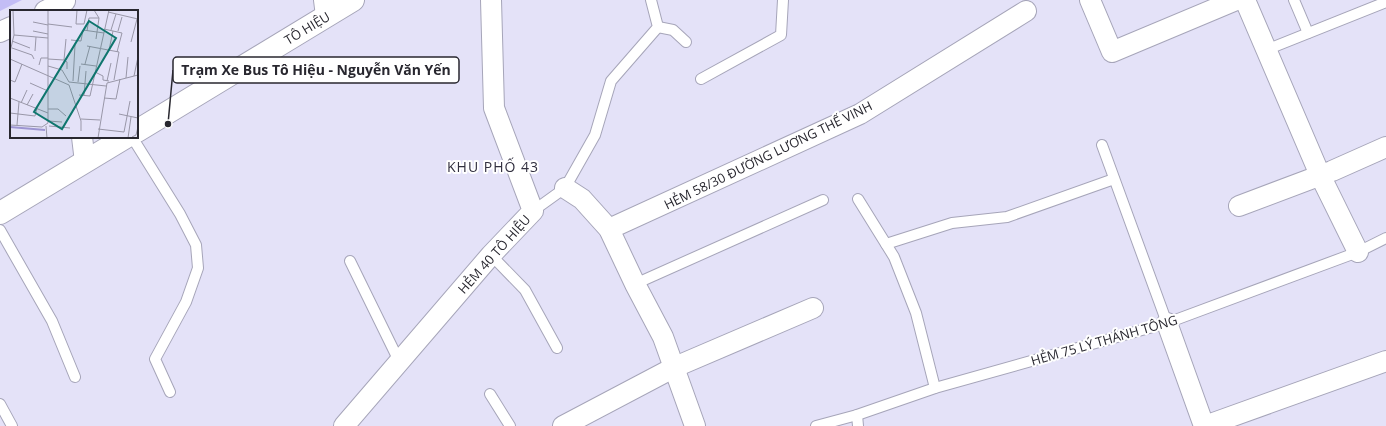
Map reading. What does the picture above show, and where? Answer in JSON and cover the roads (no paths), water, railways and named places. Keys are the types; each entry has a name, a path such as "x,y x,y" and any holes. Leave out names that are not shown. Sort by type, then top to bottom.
{"street":[{"name":"TÔ HIỆU","path":"138,130 325,8 354,0"},
{"name":"HẺM 40 TÔ HIỆU","path":"344,426 491,255 533,211 494,108 491,0"},
{"path":"1090,0 1112,52 1236,0"},
{"path":"1245,0 1320,174 1358,252"},
{"path":"48,10 65,4"},
{"name":"HẺM 58/30 ĐƯỜNG LƯƠNG THẾ VINH","path":"609,229 860,114 1026,11"},
{"path":"0,32 10,27"},
{"path":"82,138 85,162"},
{"path":"0,213 124,138"},
{"path":"1238,206 1320,174 1332,171 1386,147"},
{"path":"565,188 582,199 609,229 635,284 663,337 695,426"},
{"path":"564,426 675,367 813,308"},
{"path":"1168,323 1204,426 1386,361"}],"lane":[{"path":"651,0 658,27"},
{"path":"701,79 781,35 783,0"},
{"path":"1294,0 1308,33"},
{"path":"1266,50 1386,2"},
{"path":"533,211 565,188 595,135 612,81 658,27"},
{"path":"658,27 673,30 686,42"},
{"path":"133,138 180,214 196,244 198,268 186,302 155,358 170,392"},
{"path":"1102,145 1168,323"},
{"path":"886,244 952,223 1007,217 1114,179"},
{"path":"858,199 894,257 916,313 935,388"},
{"path":"635,284 822,200"},
{"path":"0,230 52,321 75,377"},
{"name":"HẺM 75 LÝ THÁNH TÔNG","path":"816,426 935,388 1168,323 1358,252 1386,238"},
{"path":"491,255 525,290 557,348"},
{"path":"350,261 400,362"},
{"path":"490,394 510,426"},
{"path":"0,404 12,426"},
{"path":"857,414 858,426"}],"place":[{"name":"Trạm Xe Bus Tô Hiệu - Nguyễn Văn Yến","path":"168,124"}],"district":[{"name":"KHU PHỐ 43","path":"493,167"}]}
